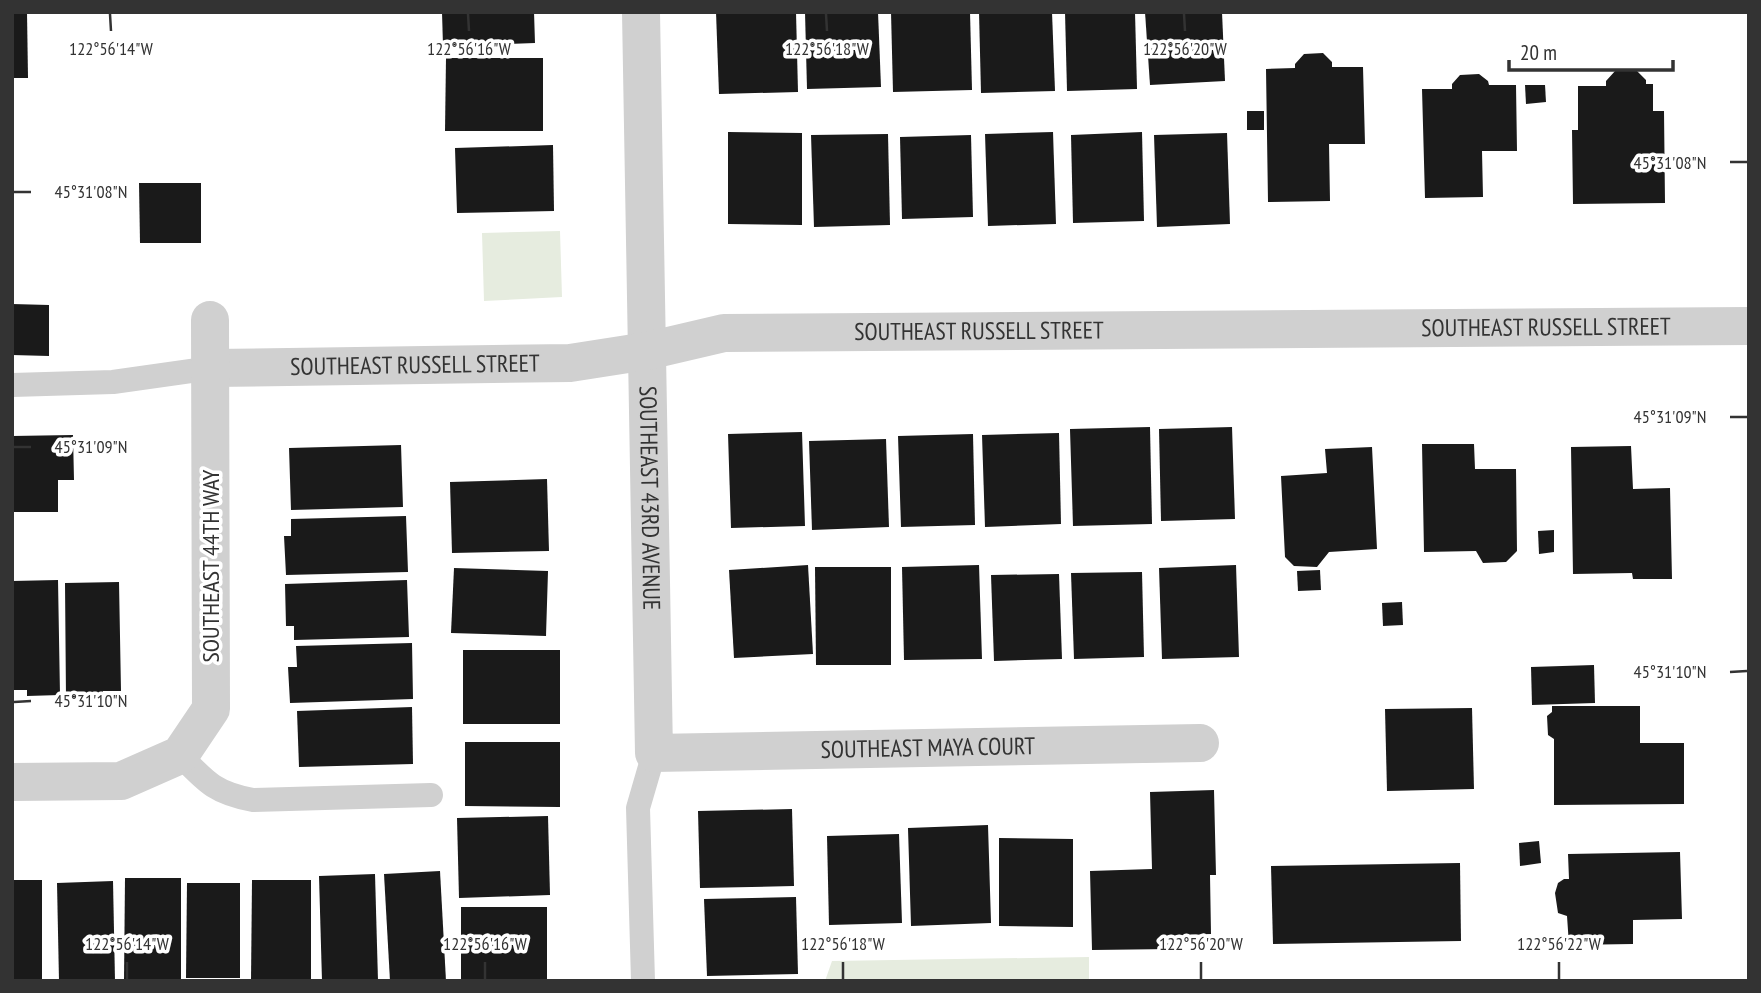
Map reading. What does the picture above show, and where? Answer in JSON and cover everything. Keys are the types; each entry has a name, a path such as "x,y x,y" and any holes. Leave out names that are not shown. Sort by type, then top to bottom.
{"street":[{"name":"SOUTHEAST 43RD AVENUE","path":"641,12 654,753"},
{"name":"SOUTHEAST 44TH WAY","path":"180,755 211,709 210,320"},
{"name":"SOUTHEAST RUSSELL STREET","path":"212,368 570,363 647,351 724,333 1749,326"},
{"name":"SOUTHEAST MAYA COURT","path":"654,753 1200,743"},
{"path":"12,782 121,781 180,755"}],"lane":[{"path":"12,385 113,382 212,368"},
{"name":"SOUTHEAST 43RD AVENUE","path":"643,981 638,808 654,753"},
{"path":"180,755 203,779 228,796 253,800 430,795"}],"shaded area":[{"path":"560,231 562,297 484,301 482,233"},
{"path":"1089,957 1089,981 825,981 832,961"}],"building":[{"path":"12,12 27,12 28,78 12,78"},
{"path":"442,12 534,12 535,43 443,46"},
{"path":"716,12 796,12 798,92 719,94"},
{"path":"805,12 878,12 881,87 807,89"},
{"path":"891,12 970,12 972,90 893,92"},
{"path":"979,12 1052,12 1055,91 981,93"},
{"path":"1065,12 1135,12 1137,89 1067,91"},
{"path":"1145,12 1222,12 1225,81 1150,85"},
{"path":"1323,53 1332,62 1332,67 1363,67 1365,144 1329,144 1330,201 1268,202 1266,69 1295,68 1295,64 1304,54"},
{"path":"446,58 543,58 543,131 445,131"},
{"path":"1616,70 1636,70 1646,80 1646,84 1653,84 1653,111 1664,111 1665,203 1573,204 1572,130 1578,130 1578,86 1606,86 1606,81"},
{"path":"1479,74 1489,85 1516,85 1517,151 1482,151 1483,197 1425,198 1422,89 1452,89 1452,84 1460,75"},
{"path":"1525,85 1545,85 1546,102 1526,104"},
{"path":"1247,111 1264,111 1264,130 1247,130"},
{"path":"728,132 802,133 802,225 728,224"},
{"path":"1053,132 1056,224 988,226 985,134"},
{"path":"1142,132 1144,221 1073,223 1071,135"},
{"path":"1227,133 1230,224 1157,227 1154,135"},
{"path":"888,134 890,225 814,227 811,135"},
{"path":"971,135 973,217 902,219 900,137"},
{"path":"553,145 554,211 457,213 455,148"},
{"path":"139,183 201,183 201,243 140,243"},
{"path":"12,304 49,305 49,356 12,355"},
{"path":"1150,427 1152,524 1073,526 1070,429"},
{"path":"1232,427 1235,519 1161,521 1159,429"},
{"path":"802,432 805,526 731,528 728,434"},
{"path":"1059,433 1061,524 985,527 982,435"},
{"path":"973,434 975,525 901,527 898,436"},
{"path":"73,435 74,480 58,480 58,512 12,512 12,436"},
{"path":"886,439 889,527 812,530 809,441"},
{"path":"1422,444 1474,444 1475,469 1516,469 1517,551 1506,562 1483,563 1476,551 1424,552"},
{"path":"401,445 403,507 291,510 289,448"},
{"path":"1631,446 1633,489 1670,488 1672,579 1633,579 1632,573 1573,574 1571,447"},
{"path":"1372,447 1377,549 1329,552 1317,567 1294,566 1285,557 1281,476 1327,473 1325,449"},
{"path":"547,479 549,551 452,553 450,482"},
{"path":"406,516 408,572 286,575 284,536 291,536 291,519"},
{"path":"1554,530 1554,552 1539,554 1538,531"},
{"path":"808,565 813,654 734,658 729,570"},
{"path":"979,565 982,659 904,660 902,567"},
{"path":"1236,565 1239,657 1162,659 1159,568"},
{"path":"815,567 891,567 891,665 816,665"},
{"path":"454,568 548,571 546,636 451,633"},
{"path":"1320,570 1321,590 1298,591 1297,571"},
{"path":"1142,572 1144,657 1074,659 1071,573"},
{"path":"1059,574 1062,659 994,661 991,575"},
{"path":"58,580 60,695 27,696 27,690 12,690 12,581"},
{"path":"407,580 409,637 294,640 294,626 286,626 285,584"},
{"path":"119,582 121,691 103,691 103,698 66,699 65,583"},
{"path":"1402,602 1403,625 1383,626 1382,603"},
{"path":"412,643 413,699 290,703 288,667 297,667 296,646"},
{"path":"463,650 560,650 560,724 463,724"},
{"path":"1594,665 1595,703 1532,705 1531,667"},
{"path":"1552,706 1640,706 1640,743 1684,743 1684,804 1554,805 1554,739 1548,735 1547,716 1552,712"},
{"path":"412,707 413,764 299,767 297,711"},
{"path":"1472,708 1474,789 1387,791 1385,709"},
{"path":"465,742 560,742 560,807 465,806"},
{"path":"1214,790 1216,875 1210,875 1211,934 1172,936 1172,949 1092,950 1090,871 1152,869 1150,792"},
{"path":"792,809 794,886 700,888 698,811"},
{"path":"548,816 550,895 459,898 457,818"},
{"path":"988,825 991,923 911,926 908,828"},
{"path":"899,834 902,923 829,925 827,836"},
{"path":"999,838 1073,839 1073,927 999,926"},
{"path":"1539,841 1541,863 1520,866 1519,843"},
{"path":"1680,852 1682,919 1633,920 1633,944 1569,945 1567,916 1558,913 1555,893 1558,883 1569,879 1568,854"},
{"path":"1460,863 1461,941 1273,944 1271,866"},
{"path":"440,871 446,981 390,981 384,874"},
{"path":"375,874 378,981 322,981 319,876"},
{"path":"125,878 181,878 181,981 124,981"},
{"path":"12,880 42,880 42,981 12,981"},
{"path":"252,880 311,880 311,981 251,981"},
{"path":"113,881 115,981 59,981 57,883"},
{"path":"187,883 240,883 240,978 186,978"},
{"path":"796,897 798,974 707,976 704,899"},
{"path":"461,907 547,907 547,981 461,980"}]}
